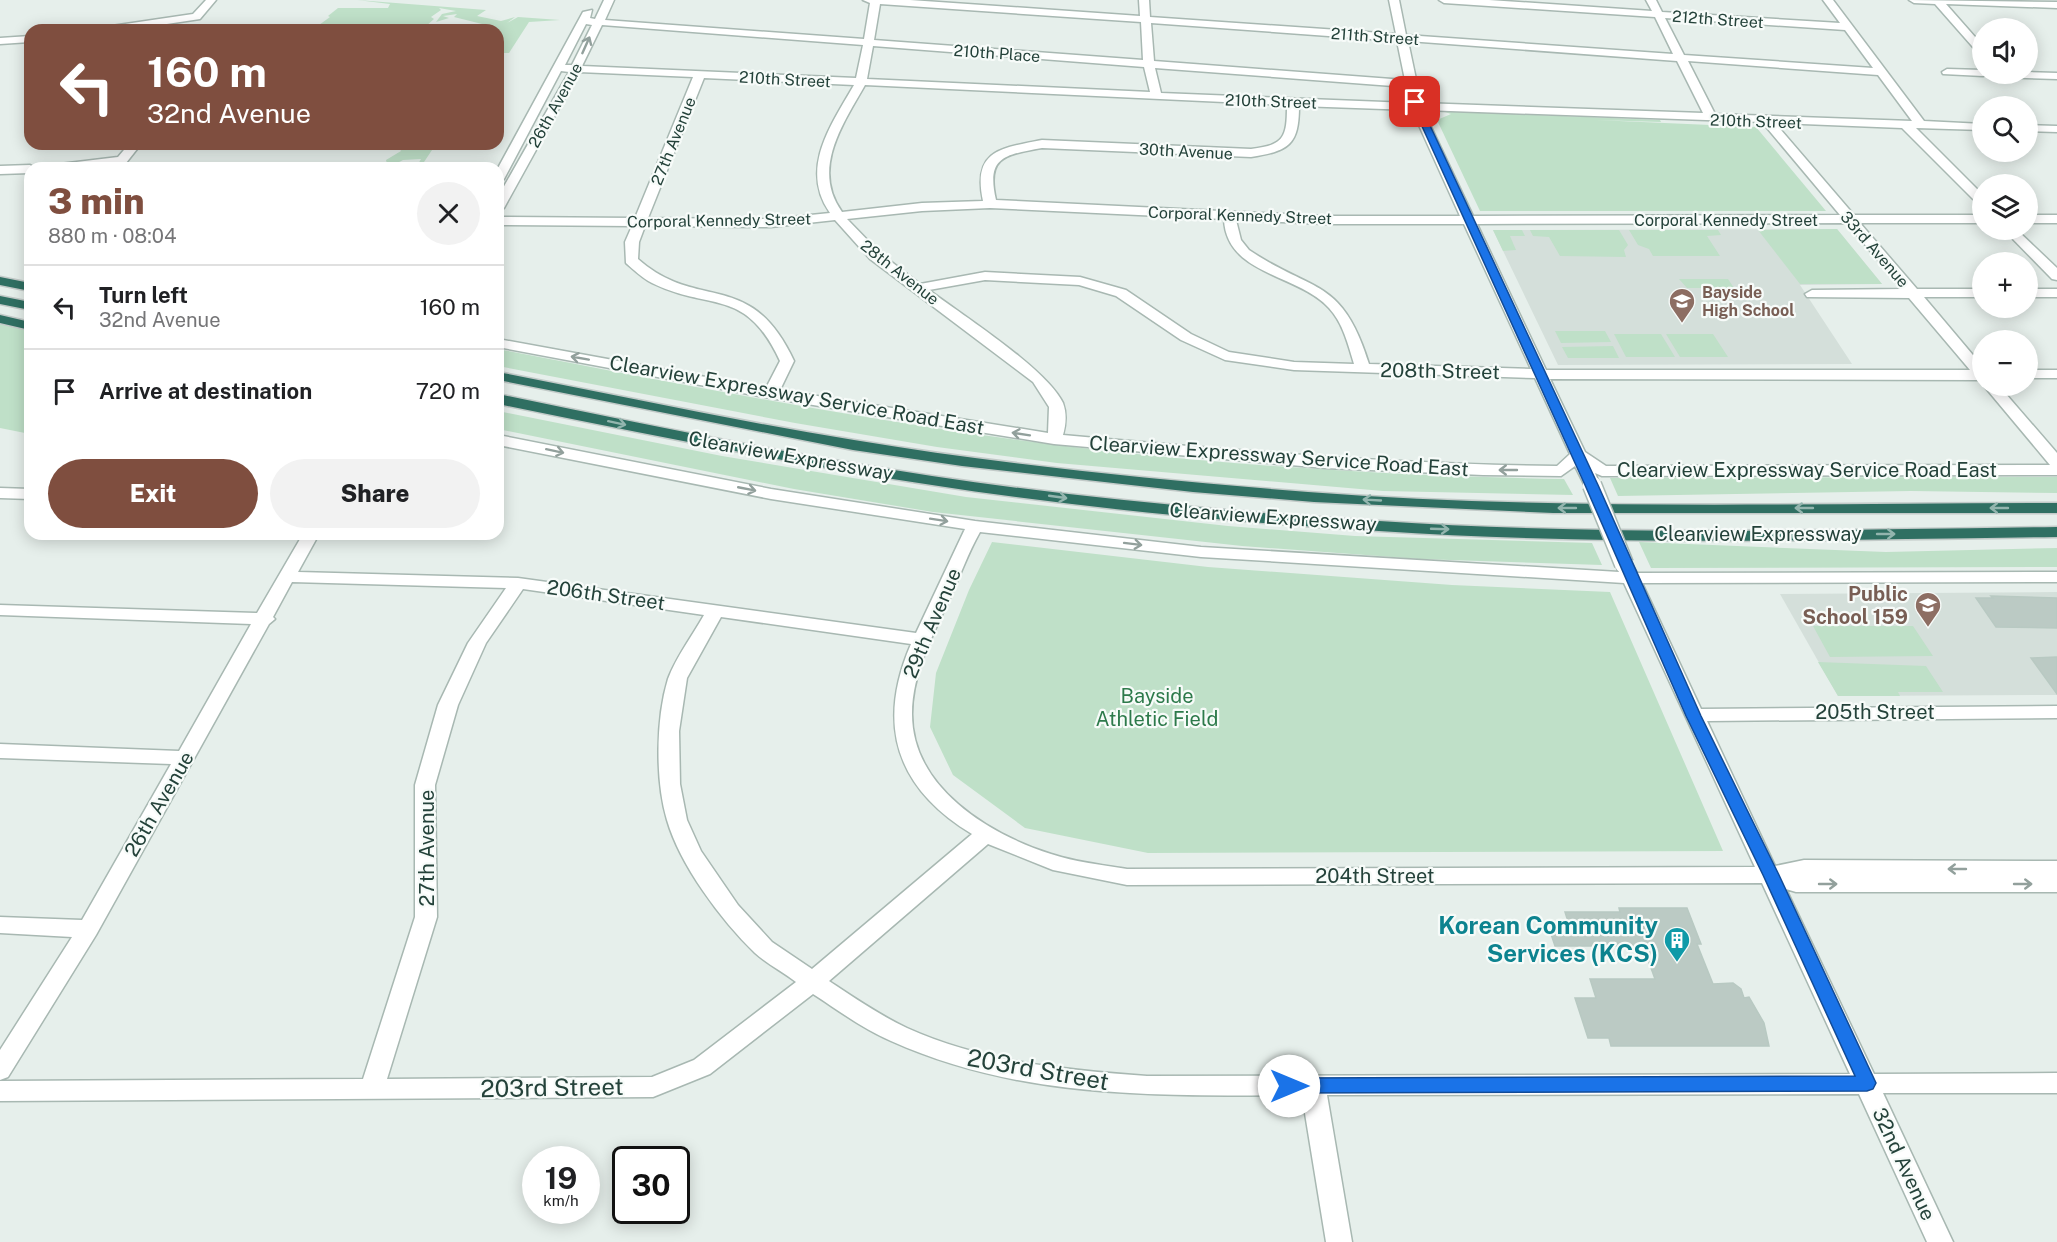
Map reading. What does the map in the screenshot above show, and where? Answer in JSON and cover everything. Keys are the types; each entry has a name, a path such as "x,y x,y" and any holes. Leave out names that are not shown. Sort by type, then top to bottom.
{"highway":[{"path":"0,271 24,274"},
{"path":"0,281 24,286"},
{"path":"0,300 24,305"},
{"path":"0,319 24,325"},
{"name":"Clearview Expressway","path":"504,377 853,445 962,461 1193,487 1326,498 1553,508 2055,508"},
{"name":"Clearview Expressway","path":"504,400 846,467 1064,498 1190,511 1434,529 1558,534 2057,532"},
{"path":"1910,534 2057,539"}],"street":[{"path":"161,24 198,20 211,0"},
{"name":"26th Avenue","path":"504,168 559,68 568,45 595,0"},
{"name":"26th Avenue","path":"504,197 576,68 609,0"},
{"name":"211th Street","path":"868,0 1883,72"},
{"name":"28th Avenue","path":"876,0 861,83 832,132 823,160 822,182 830,204 838,217 875,256 1038,379 1057,402 1059,422 1054,439"},
{"path":"1144,0 1149,64 1156,96"},
{"name":"32nd Avenue","path":"1394,0 1416,107 1592,485 1628,571 1694,716 1771,875 1940,1242"},
{"name":"212th Street","path":"1444,0 1848,27"},
{"path":"1651,0 1712,119"},
{"path":"1828,0 1921,125"},
{"path":"1914,0 2057,4"},
{"path":"2053,0 2057,4"},
{"path":"1938,1 1972,40"},
{"name":"210th Place","path":"582,21 1411,84"},
{"path":"0,41 24,39"},
{"name":"210th Street","path":"559,68 1293,102 1972,127"},
{"path":"1947,72 1972,73"},
{"name":"27th Avenue","path":"700,74 632,242 632,260 653,278 671,285 732,299 757,314 776,335 787,361 779,380 770,393"},
{"path":"2038,75 2057,76"},
{"name":"30th Avenue","path":"990,204 985,174 990,162 1010,151 1042,144 1251,153 1274,151 1285,144 1291,136 1293,102"},
{"name":"33rd Avenue","path":"1767,121 1972,362"},
{"path":"1906,125 1972,191"},
{"path":"2052,129 2057,138"},
{"path":"0,170 24,170"},
{"name":"Corporal Kennedy Street","path":"504,221 771,223 922,207 990,204 1325,220 1972,219"},
{"path":"1230,215 1230,227 1244,252 1326,297 1340,312 1350,330 1363,370"},
{"path":"2038,219 2057,219"},
{"path":"2020,240 2057,276"},
{"name":"208th Street","path":"919,288 985,276 1080,281 1121,294 1186,337 1225,356 1252,362 1363,370 1540,374 1972,377"},
{"path":"1812,294 1972,293"},
{"path":"2038,293 2057,293"},
{"name":"Clearview Expressway Service Road East","path":"504,344 770,393 1054,439 1325,462 1483,470 1561,471 1578,455 1602,471 2057,470"},
{"path":"2038,374 2057,374"},
{"name":"33rd Avenue","path":"2001,396 2057,463"},
{"name":"Clearview Expressway","path":"504,441 771,494 975,526 1201,552 1628,571 2057,577"},
{"path":"0,493 24,494"},
{"name":"29th Avenue","path":"975,526 922,640 904,688 902,717 907,749 922,777 946,804 986,834"},
{"name":"26th Avenue","path":"0,1070 88,929 266,619 308,540"},
{"name":"206th Street","path":"287,577 518,583 922,640"},
{"name":"27th Avenue","path":"371,1090 426,917 425,785 448,705 477,643 518,583"},
{"path":"0,610 266,619"},
{"path":"716,610 678,678 669,731 670,784 677,820 691,853 730,911 764,948 813,981 986,834"},
{"name":"205th Street","path":"1694,716 1730,713 2057,712"},
{"path":"0,752 186,758"},
{"name":"204th Street","path":"986,834 1041,859 1083,870 1127,877 1771,875 1790,869 1804,868 2057,869"},
{"name":"204th Street","path":"1771,875 1796,884 2057,884"},
{"path":"0,925 88,929"},
{"name":"203rd Street","path":"0,1091 653,1087 702,1067 813,981 847,1005 898,1034 952,1054 1015,1071 1079,1081 1147,1086 2057,1083"},
{"path":"1313,1086 1339,1242"}],"shaded area":[{"name":"Bayside High School","path":"1837,229 1882,284 1800,285 1852,364 1558,365 1493,230"},
{"name":"Public School 159","path":"2057,592 2057,695 1838,696 1780,594"}],"green space":[{"path":"357,0 486,10 477,16 501,21 515,17 507,23 518,17 560,20 529,22 509,53 504,53 504,24 482,24 454,17 457,14 443,16 449,18 436,22 442,14 456,11 439,8 441,10 431,17 434,19 428,24 320,24 338,8 388,8 390,4"},
{"path":"1442,111 1660,120 1661,122 1596,120 1756,127 1826,211 1480,211 1437,120 1451,114"},
{"path":"432,150 424,162 419,162 421,159 386,162 386,160 401,151"},
{"path":"1837,229 1882,284 1800,284 1758,230"},
{"path":"1493,230 1522,230 1525,236 1510,236 1516,250 1503,251"},
{"path":"1530,230 1619,230 1628,245 1624,250 1626,257 1560,256 1549,237 1533,236"},
{"path":"1629,230 1718,230 1721,235 1707,236 1720,256 1653,256 1649,249 1638,245"},
{"path":"1679,279 1728,279 1734,288 1687,288"},
{"path":"0,324 24,329 24,433 0,428"},
{"path":"1555,331 1605,331 1611,342 1561,343"},
{"path":"1614,334 1661,334 1675,357 1626,357"},
{"path":"1666,334 1713,334 1728,357 1680,357"},
{"path":"1613,346 1619,358 1568,358 1562,347"},
{"path":"504,350 800,406 1054,445 1199,460 1345,471 1564,479 1573,495 1383,491 1057,463 937,447 795,423 504,367"},
{"path":"504,412 722,456 966,497 1228,526 1355,536 1592,543 1602,565 1420,559 1242,546 933,512 794,489 504,430"},
{"path":"2057,477 2057,493 1911,491 1618,496 1610,478"},
{"name":"Bayside Athletic Field","path":"992,542 1208,567 1452,585 1610,592 1723,851 1148,853 1025,828 953,775 930,727 936,673 969,590"},
{"path":"1639,542 1886,552 2057,548 2057,567 1651,568"},
{"path":"1813,626 1913,626 1933,656 1830,657"},
{"path":"1818,662 1926,666 1943,692 1898,692 1900,696 1838,696"}],"building":[{"path":"1991,596 2057,598 2057,628 1996,627 1976,598 1993,598"},
{"path":"2057,657 2057,694 2031,658"},
{"name":"Korean Community Services (KCS)","path":"1619,908 1687,908 1701,944 1697,944 1713,984 1733,983 1741,989 1744,998 1749,997 1764,1023 1769,1046 1611,1046 1609,1038 1588,1038 1575,998 1596,998 1590,979 1655,979 1643,946 1555,946 1550,931 1571,931 1565,912 1620,912"}],"place":[{"name":"Bayside High School","path":"1682,324"},
{"name":"Public School 159","path":"1928,628"},
{"name":"Korean Community Services (KCS)","path":"1677,963"}],"route":[{"path":"1289,1086 1867,1083 1771,875 1694,716 1624,564 1592,485 1415,102"}]}
